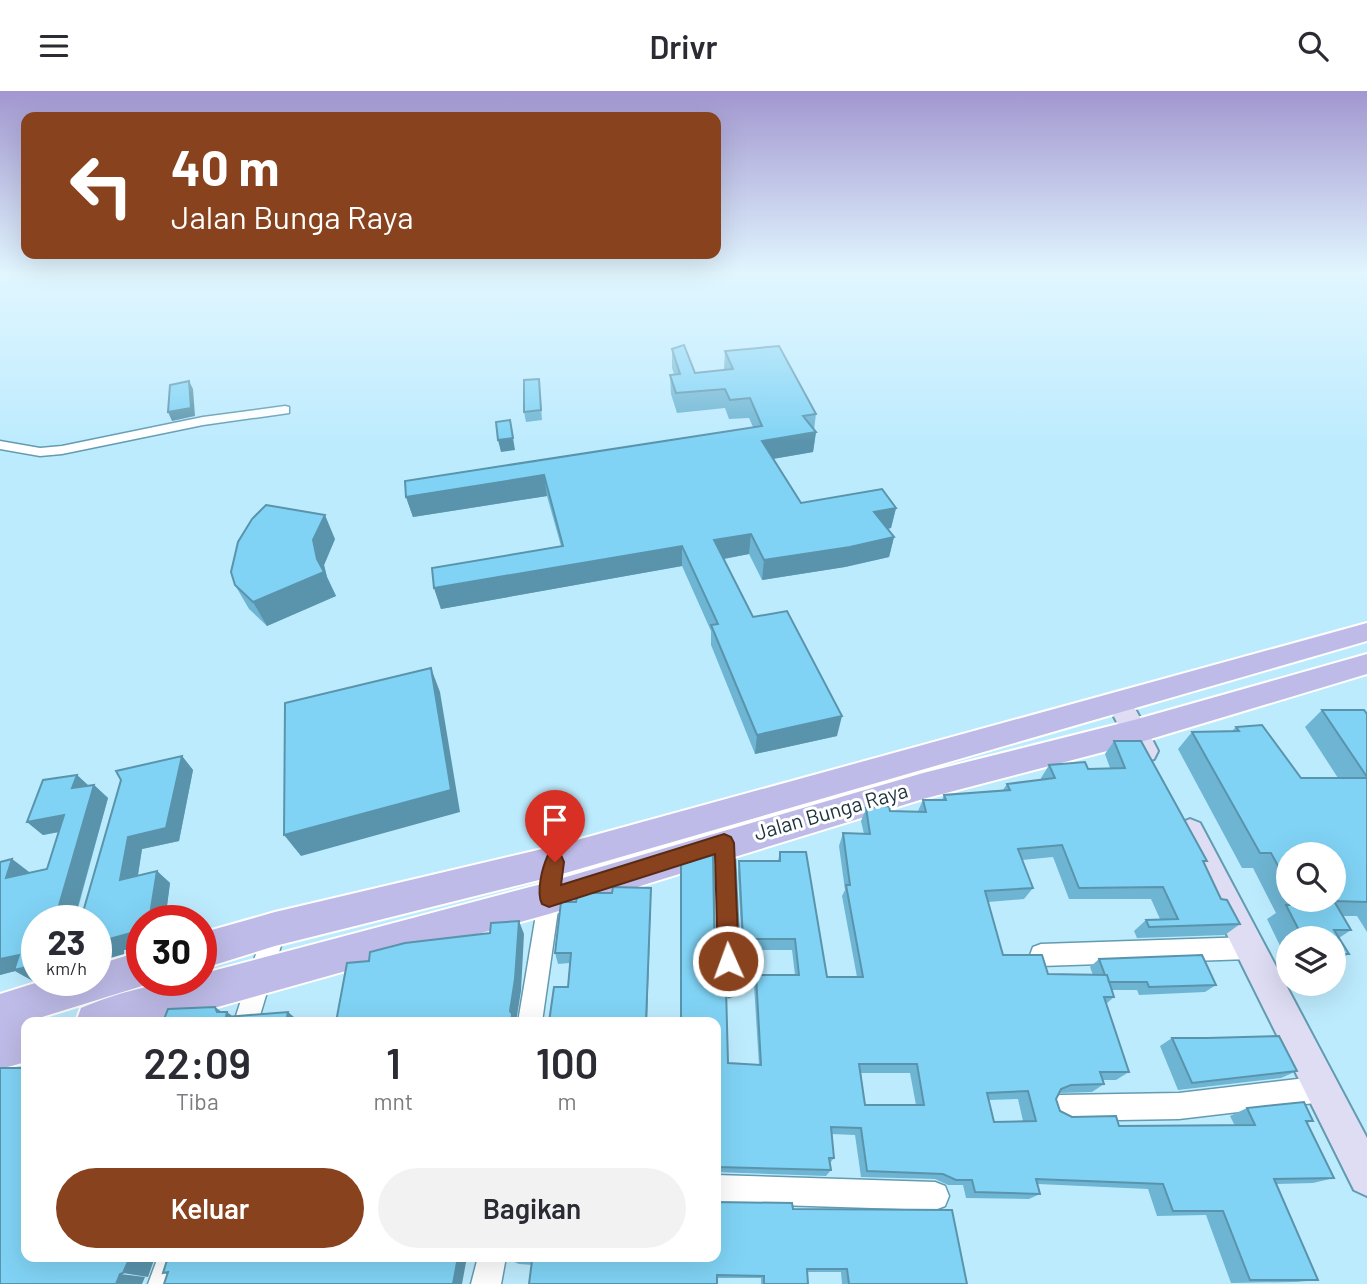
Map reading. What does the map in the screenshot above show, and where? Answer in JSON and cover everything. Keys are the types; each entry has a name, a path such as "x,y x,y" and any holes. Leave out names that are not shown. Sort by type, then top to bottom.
{"main road":[{"name":"Jalan Bunga Raya","path":"217,946 275,929 555,862 1367,632"},
{"name":"Jalan Bunga Raya","path":"113,1017 549,898 724,843 922,786 1134,732 1367,664"},
{"path":"0,1013 45,996"},
{"path":"0,1049 21,1043"}],"street":[{"path":"0,445 40,452 62,450 203,421 285,410"},
{"path":"1119,703 1159,778"},
{"path":"1178,811 1367,1177"},
{"path":"724,843 729,985"},
{"path":"531,1017 555,862"},
{"path":"248,1017 275,929"},
{"path":"1041,955 1250,948"},
{"path":"1060,1108 1179,1106 1323,1089"},
{"path":"721,1189 935,1196"},
{"path":"163,1284 170,1262"},
{"path":"486,1284 491,1262"}],"building":[{"path":"684,345 695,373 733,369 725,351 779,346 816,414 803,416 816,432 762,441 801,503 882,489 896,508 874,512 894,537 850,547 764,560 751,534 714,540 753,617 787,611 842,716 757,735 711,625 718,624 682,546 434,588 432,568 563,546 544,475 406,497 405,481 762,426 750,398 730,400 725,389 676,393 670,375 680,374 672,349"},
{"path":"539,379 541,410 524,412 524,380"},
{"path":"189,381 191,408 168,412 170,385"},
{"path":"510,420 513,438 498,440 496,422"},
{"path":"266,505 325,515 313,540 317,559 324,572 253,602 235,585 231,572 238,542 252,519"},
{"path":"431,668 451,790 284,835 285,703"},
{"path":"1322,710 1364,710 1367,714 1367,777"},
{"path":"1262,725 1301,778 1367,778 1367,902 1346,901 1346,842 1276,842 1276,862 1271,853 1260,853 1192,732 1239,731 1236,727"},
{"path":"1114,741 1141,741 1207,861 1203,861 1221,899 1227,900 1240,924 1149,927 1146,920 1178,919 1163,887 1079,888 1062,845 1018,849 1033,888 985,891 1003,955 1042,955 1048,974 1107,975 1114,997 1104,997 1129,1072 1100,1072 1104,1084 1071,1085 1061,1089 1056,1099 1060,1111 1072,1117 1116,1116 1119,1126 1255,1125 1247,1108 1304,1102 1313,1121 1306,1121 1334,1178 1274,1179 1318,1280 1250,1280 1223,1211 1173,1211 1163,1184 1036,1179 1040,1194 975,1192 972,1180 956,1180 943,1174 867,1171 861,1128 831,1127 834,1158 829,1158 831,1170 721,1167 721,1017 681,1017 681,864 713,855 715,975 726,988 728,1063 761,1065 756,975 799,975 795,939 743,939 739,861 780,861 780,852 806,852 827,977 863,977 846,885 850,885 843,833 870,834 866,808 889,806 890,811 926,812 923,800 946,800 944,795 1010,790 1007,784 1055,778 1049,765 1085,762 1088,769 1125,768","holes":["859,1064 917,1064 924,1105 865,1105","1028,1091 1036,1121 994,1122 987,1093"]},
{"path":"182,756 166,828 128,837 120,880 157,871 152,905 126,905 126,934 112,938 112,905 85,905 121,780 116,771"},
{"path":"77,775 72,788 94,785 59,905 21,905 21,968 14,970 19,955 0,959 0,862 12,859 6,878 47,869 64,815 27,822 43,780"},
{"path":"613,887 651,888 646,1017 550,1017 554,987 568,987 571,953 555,953 561,902 576,902 577,896 587,893 612,893"},
{"path":"1290,912 1340,912 1351,930 1346,930 1346,926 1297,926"},
{"path":"519,921 512,1017 337,1017 347,963 369,961 370,952 405,943 490,933 491,923"},
{"path":"1202,955 1216,985 1149,987 1147,982 1109,982 1099,959"},
{"path":"215,1007 217,1012 227,1012 226,1017 165,1017 168,1009"},
{"path":"288,1012 287,1017 226,1017"},
{"path":"1279,1036 1297,1071 1192,1083 1172,1038 1207,1038"},
{"path":"0,1068 21,1068 21,1262 128,1262 116,1284 0,1284"},
{"path":"721,1202 792,1203 793,1209 952,1210 967,1284 849,1284 847,1269 807,1269 808,1284 764,1284 764,1276 717,1275 717,1284 529,1284 532,1262 721,1262"},
{"path":"166,1262 457,1262 453,1284 164,1284 168,1272 163,1273"}],"route":[{"path":"555,862 549,898 724,843 728,961"}]}
